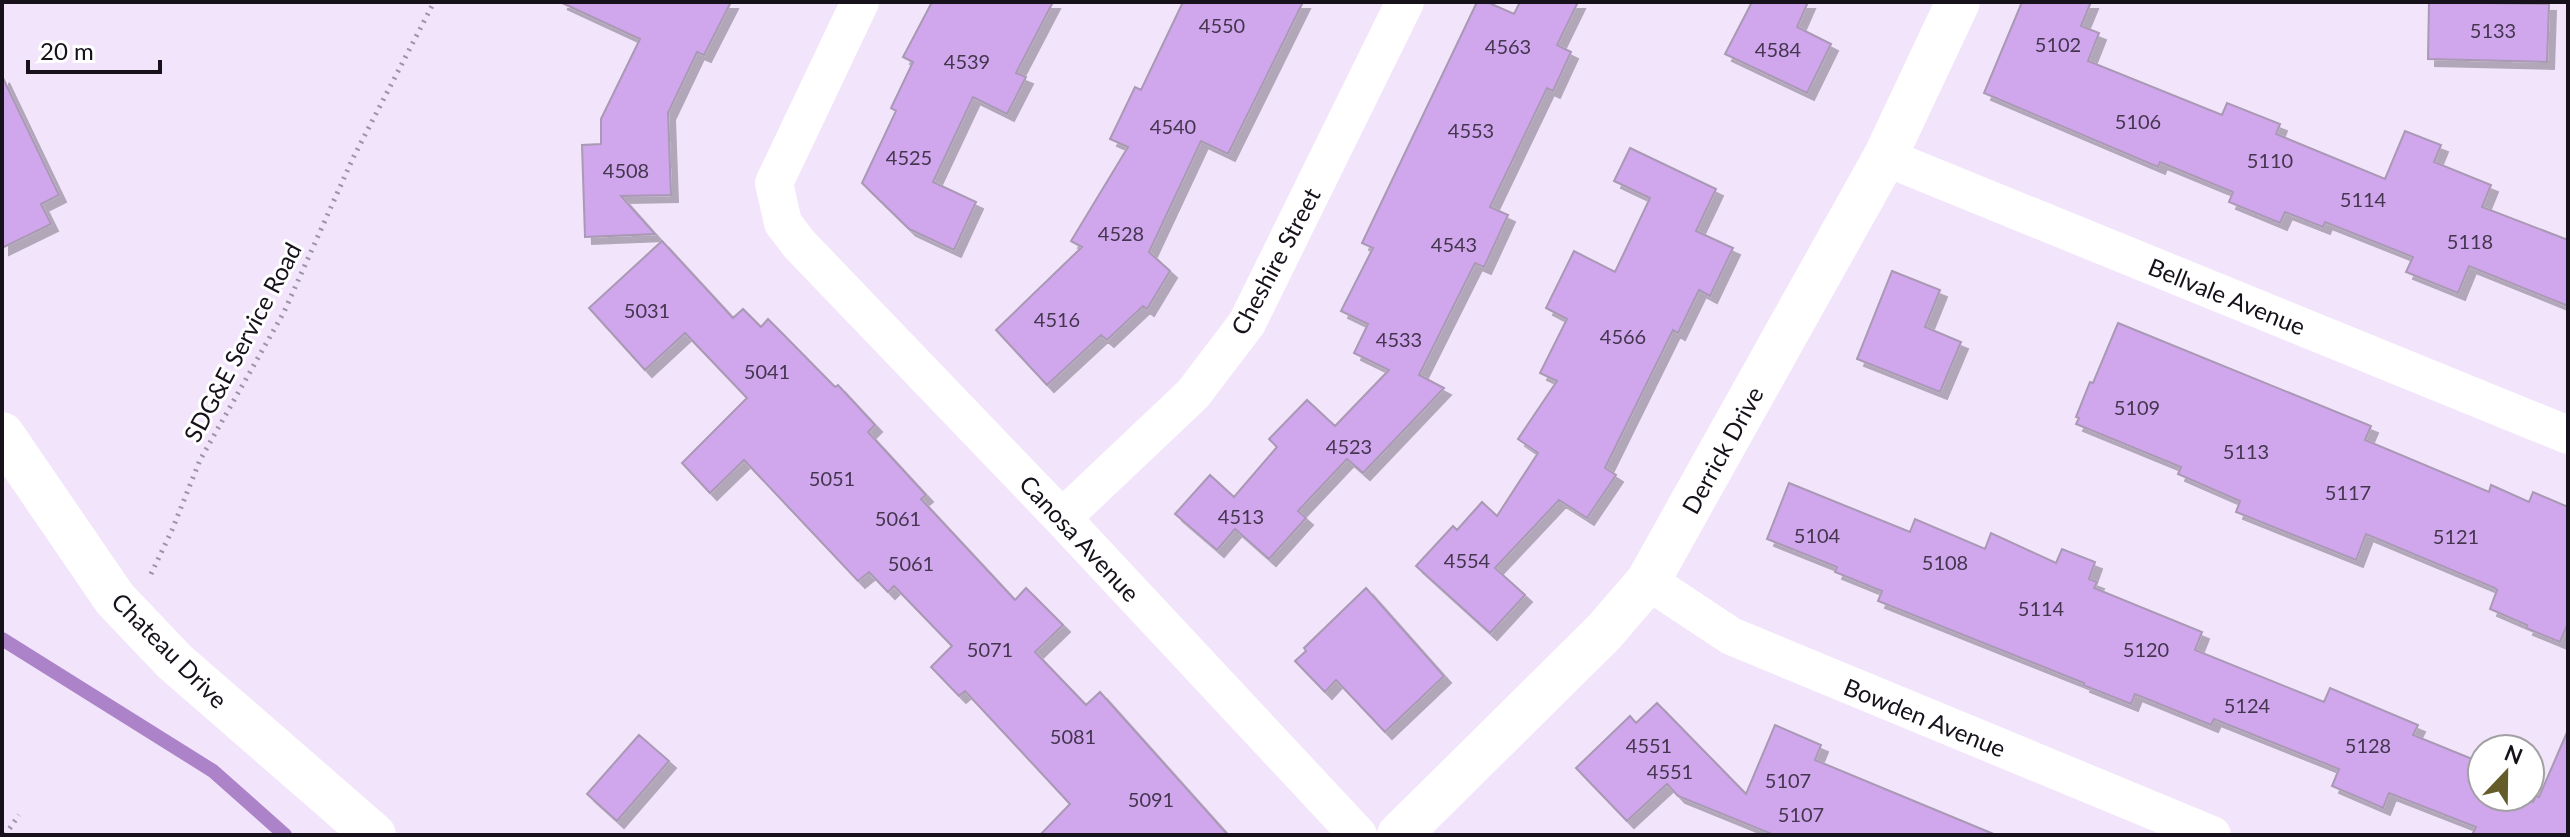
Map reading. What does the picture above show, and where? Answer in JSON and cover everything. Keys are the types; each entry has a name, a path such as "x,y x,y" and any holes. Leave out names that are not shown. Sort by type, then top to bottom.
{"street":[{"name":"Canosa Avenue","path":"860,2 774,183 783,223 799,244 1062,518 1358,835"},
{"name":"Cheshire Street","path":"1062,518 1193,394 1247,323 1405,2"},
{"name":"Derrick Drive","path":"1399,835 1604,632 1648,581 1885,157 1958,2"},
{"name":"Bellvale Avenue","path":"1885,157 2568,435"},
{"name":"Chateau Drive","path":"2,434 115,599 175,662 374,835"},
{"name":"Bowden Avenue","path":"1648,581 1731,636 2212,835"}],"path":[{"name":"SDG&E Service Road","path":"131,615 172,530 200,460 284,312 353,158 434,2"},
{"path":"5,835 19,815"}],"building":[{"path":"560,2 731,2 704,55 697,52 668,113 671,195 621,196 655,234 585,237 582,145 601,144 601,119 640,39"},
{"path":"932,2 1053,2 1016,73 1026,77 1007,114 973,97 933,182 976,202 954,250 909,229 862,183 896,111 891,108 913,62 903,57"},
{"path":"1183,2 1303,2 1228,154 1201,141 1149,252 1170,271 1147,309 1143,306 1107,340 1101,335 1047,385 996,330 1082,247 1071,241 1128,147 1110,139 1135,87 1141,90"},
{"path":"1477,2 1487,2 1514,14 1520,2 1578,2 1557,45 1571,52 1553,91 1547,88 1490,207 1508,215 1484,267 1475,263 1419,375 1444,388 1363,473 1347,459 1298,511 1306,518 1269,559 1235,529 1217,550 1175,514 1210,475 1234,497 1277,447 1269,439 1307,400 1335,426 1389,370 1354,353 1368,324 1341,311 1373,248 1362,243"},
{"path":"1752,2 1808,2 1797,27 1831,44 1807,93 1725,54"},
{"path":"2022,2 2091,2 2081,26 2099,33 2088,61 2222,115 2227,103 2280,124 2276,134 2385,179 2405,131 2441,145 2434,162 2491,185 2482,207 2568,240 2568,306 2469,266 2458,293 2406,272 2413,257 2325,222 2323,227 2285,212 2280,223 2229,202 2233,192 2160,162 2158,167 1984,93"},
{"path":"2429,2 2549,4 2547,62 2428,59"},
{"path":"2,76 59,195 41,204 51,224 2,248"},
{"path":"1630,148 1716,189 1696,231 1733,248 1710,296 1699,290 1678,333 1673,330 1605,468 1616,475 1587,518 1559,500 1495,568 1525,595 1490,633 1416,566 1453,526 1457,530 1482,502 1497,516 1538,453 1518,439 1557,381 1540,373 1567,319 1546,308 1574,251 1615,272 1650,198 1614,181"},
{"path":"662,241 733,318 743,309 761,327 768,319 835,387 838,385 875,425 868,432 926,495 921,499 1015,600 1026,588 1063,625 1035,652 1086,705 1100,692 1228,835 1040,835 1070,804 965,691 959,696 931,667 952,646 894,586 888,592 869,572 858,581 744,460 710,493 682,463 747,398 685,333 645,370 589,308"},
{"path":"1892,271 1940,290 1925,327 1961,342 1940,392 1857,359"},
{"path":"2118,323 2371,426 2365,440 2489,492 2491,485 2529,502 2533,492 2568,507 2568,623 2560,642 2490,609 2497,590 2495,588 2366,534 2356,560 2236,512 2240,501 2178,474 2181,467 2076,424 2090,382 2093,383"},
{"path":"1789,483 1910,532 1915,519 1985,549 1991,533 2056,563 2062,549 2095,562 2089,579 2097,582 2094,588 2202,632 2195,650 2324,702 2330,688 2418,725 2413,735 2466,757 2466,813 2546,813 2546,781 2568,730 2568,835 2472,835 2476,827 2389,793 2383,808 2332,786 2339,769 2214,719 2211,725 2135,694 2131,704 2083,685 1878,601 1882,591 1835,572 1837,567 1767,539"},
{"path":"1366,588 1444,676 1385,732 1336,680 1325,692 1295,661 1306,651 1304,648"},
{"path":"1657,703 1746,794 1775,725 1821,745 1815,760 1996,835 1774,835 1678,796 1667,784 1627,821 1576,768 1630,716 1636,723"},
{"path":"639,735 669,761 617,821 587,794"}],"waterway":[{"path":"2,639 213,771 285,835"}]}
